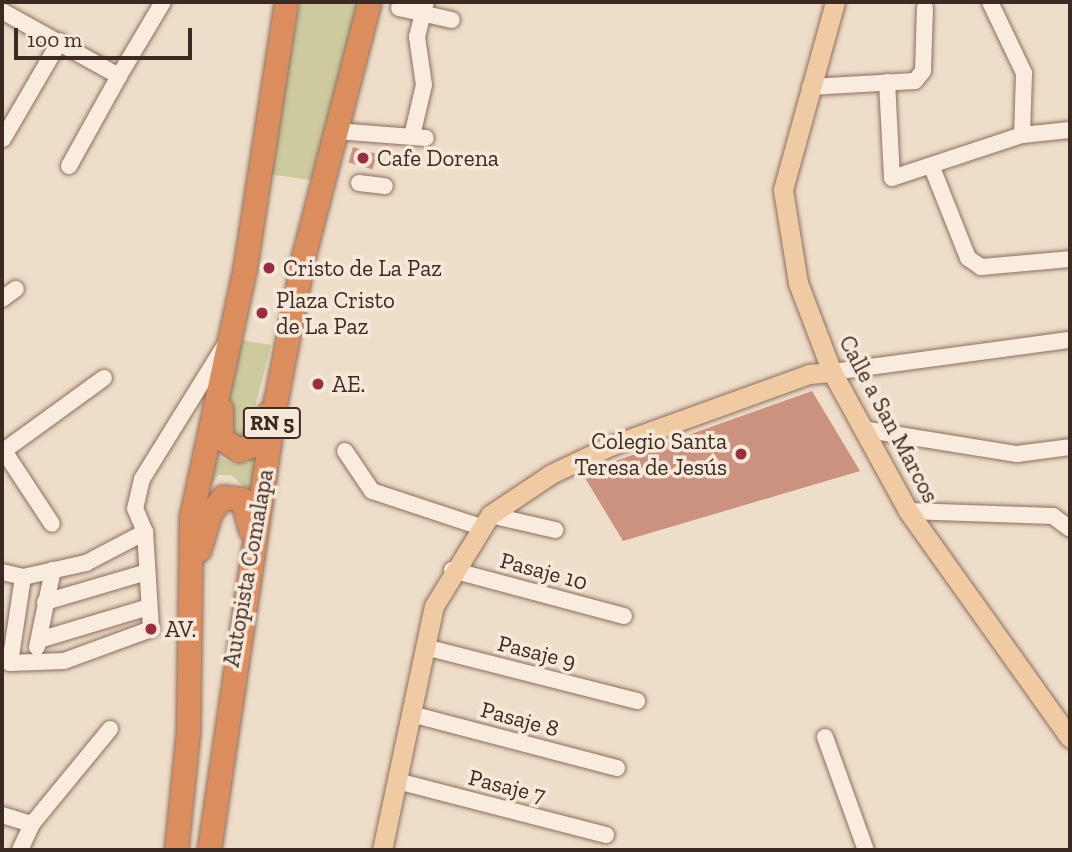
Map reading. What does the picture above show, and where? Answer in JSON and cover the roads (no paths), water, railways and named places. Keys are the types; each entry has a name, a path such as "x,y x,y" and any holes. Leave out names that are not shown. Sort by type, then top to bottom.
{"highway":[{"name":"Autopista Comalapa","path":"176,850 188,732 185,612 191,517 231,336 286,2"},
{"name":"Autopista Comalapa","path":"209,850 247,578 276,398 336,131 369,2"},
{"path":"222,374 220,429 228,447 250,446 276,398"},
{"path":"185,612 206,523 223,497 237,496 248,509 247,578"}],"main road":[{"name":"Calle a San Marcos","path":"835,2 787,170 785,212 798,283 832,372 908,511 1070,738"},
{"path":"385,850 425,646 452,570 485,521 610,446 796,378 832,372"}],"street":[{"path":"990,2 1024,73 1022,135"},
{"path":"69,166 155,5"},
{"path":"336,131 419,137 428,85 417,37 425,7"},
{"path":"399,8 425,7 452,20"},
{"path":"810,87 920,77 925,8"},
{"path":"2,11 119,76"},
{"path":"3,139 60,41"},
{"path":"887,82 889,176 933,170 1022,135 1070,130"},
{"path":"933,170 968,258 981,267 1070,259"},
{"path":"359,183 385,187"},
{"path":"2,299 16,289"},
{"path":"23,577 6,659 35,662 64,660 151,629 145,533 135,509 142,479 182,410 231,336"},
{"path":"832,372 1070,340"},
{"path":"52,524 3,451 104,378"},
{"path":"182,410 212,413"},
{"path":"862,429 1017,454 1070,447"},
{"path":"345,451 372,491 485,521 555,530"},
{"path":"908,511 1054,516 1070,529"},
{"path":"2,572 23,577 86,563 145,533"},
{"path":"35,662 53,570"},
{"name":"Pasaje 10","path":"452,570 624,616"},
{"path":"45,602 147,572"},
{"path":"38,640 149,607"},
{"name":"Pasaje 9","path":"425,646 637,701"},
{"name":"Pasaje 8","path":"411,714 617,768"},
{"path":"20,850 32,824 110,729"},
{"path":"825,737 866,850"},
{"name":"Pasaje 7","path":"397,781 606,835"},
{"path":"2,815 32,824"}],"place":[{"name":"Cafe Dorena","path":"363,158"},
{"name":"Cristo de La Paz","path":"269,268"},
{"name":"Plaza Cristo de La Paz","path":"262,313"},
{"name":"AE.","path":"318,384"},
{"name":"Colegio Santa Teresa de Jesús","path":"741,454"},
{"name":"AV.","path":"151,629"}]}
